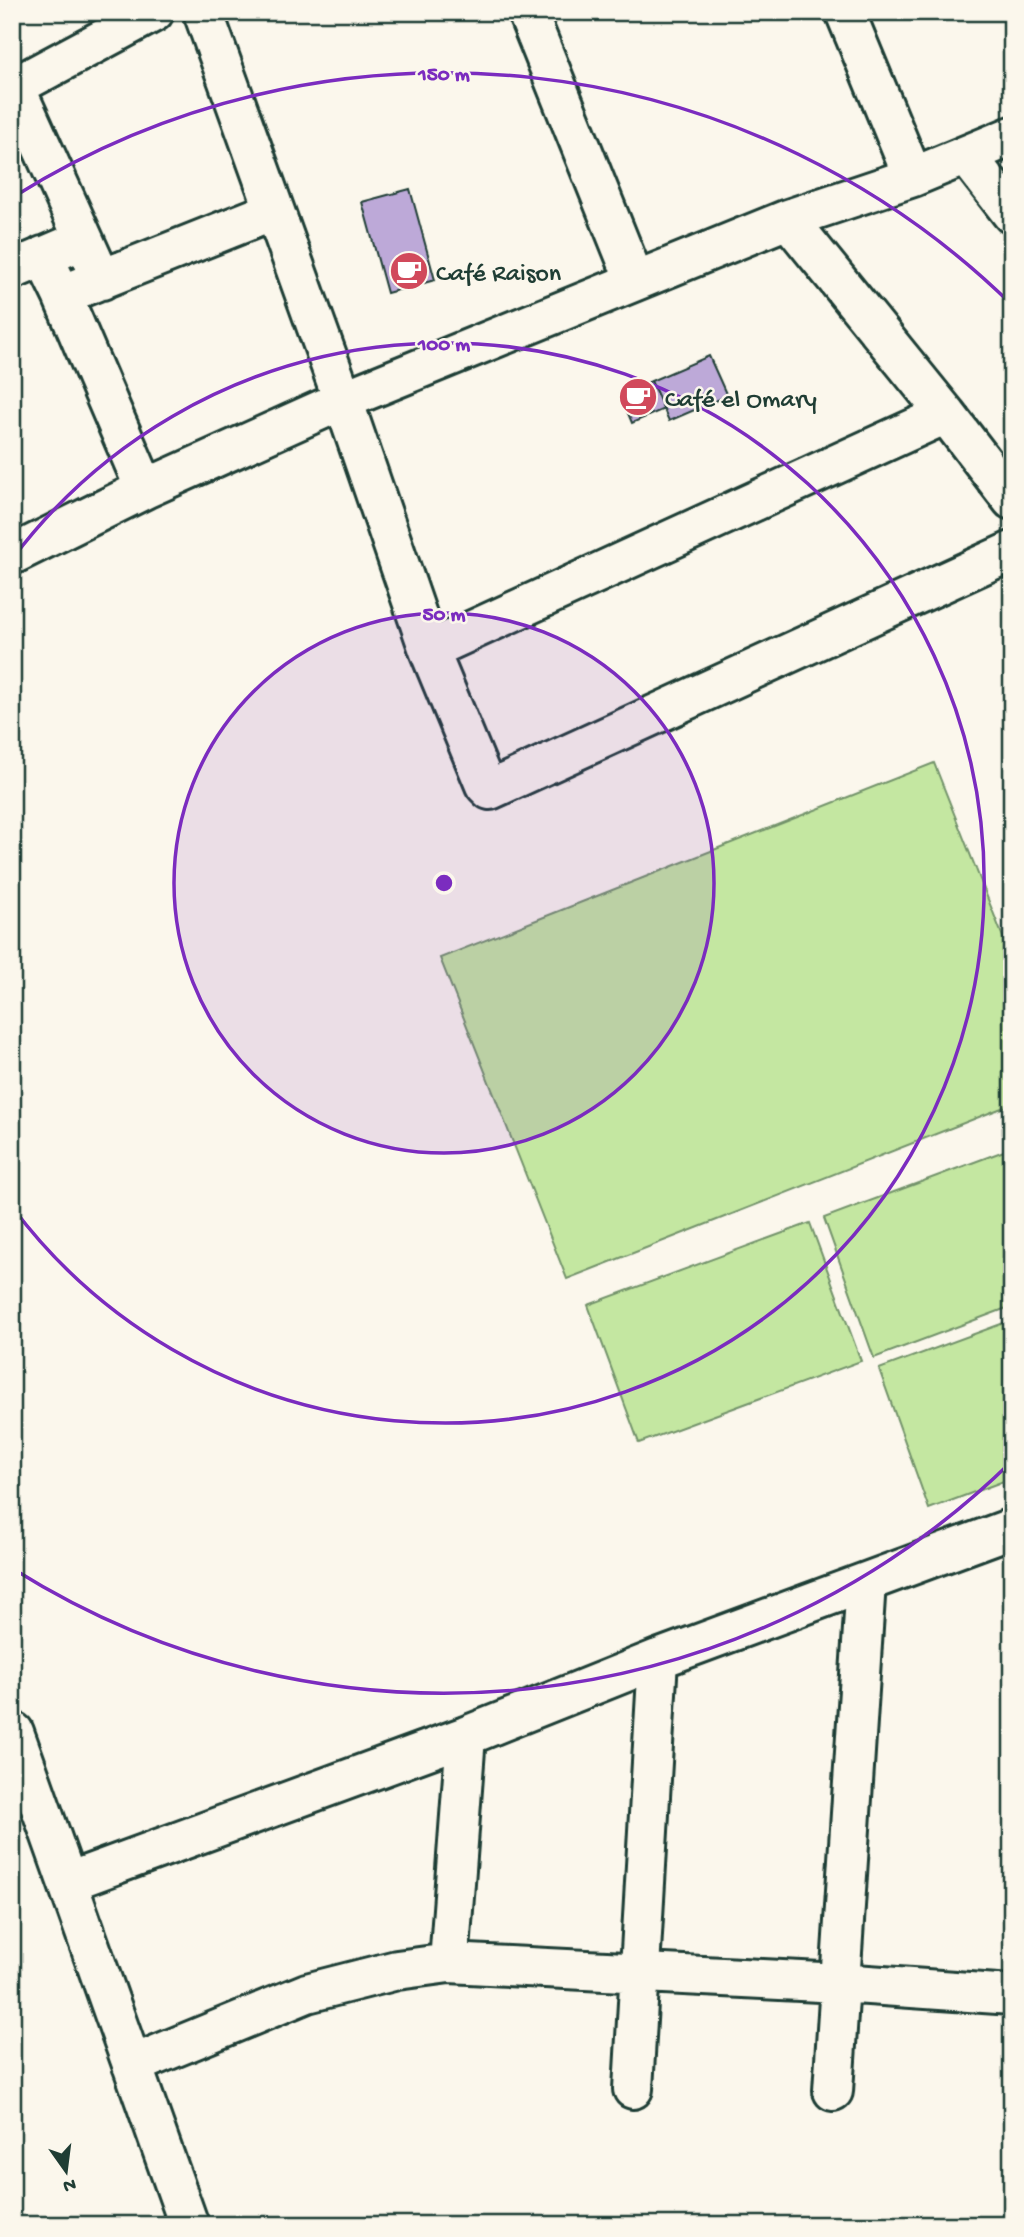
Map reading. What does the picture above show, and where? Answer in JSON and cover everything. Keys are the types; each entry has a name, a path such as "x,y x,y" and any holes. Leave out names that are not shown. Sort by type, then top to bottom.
{"street":[{"path":"102,280 14,88 154,12"},
{"path":"203,12 343,400 429,650 485,785 490,790 1012,551"},
{"path":"527,12 635,281"},
{"path":"845,12 913,177"},
{"path":"12,555 145,489 343,400 788,219 913,177 1012,136"},
{"path":"967,156 1012,215"},
{"path":"62,295 273,211"},
{"path":"788,219 1012,500"},
{"path":"84,239 28,263 62,295 145,489"},
{"path":"429,650 946,414"},
{"path":"68,1882 466,1736 658,1659 1012,1528"},
{"path":"833,2091 866,1582"},
{"path":"632,2089 658,1659"},
{"path":"14,1732 189,2225"},
{"path":"449,1963 466,1736"},
{"path":"132,2065 307,1993 397,1970 449,1963 839,1983 1012,1995"}],"green space":[{"path":"934,763 1012,960 1012,1104 567,1279 440,958"},
{"path":"1012,1148 1012,1306 874,1358 824,1218"},
{"path":"810,1223 861,1361 639,1443 588,1305"},
{"path":"1012,1320 1012,1478 929,1509 879,1369"}],"building":[{"path":"410,189 435,280 387,293 362,202"},
{"path":"709,356 727,396 669,421 651,381"},
{"path":"651,381 664,409 632,423 620,394"}],"place":[{"name":"Café Raison","path":"409,271"},
{"name":"Café el Omary","path":"638,397"}]}
